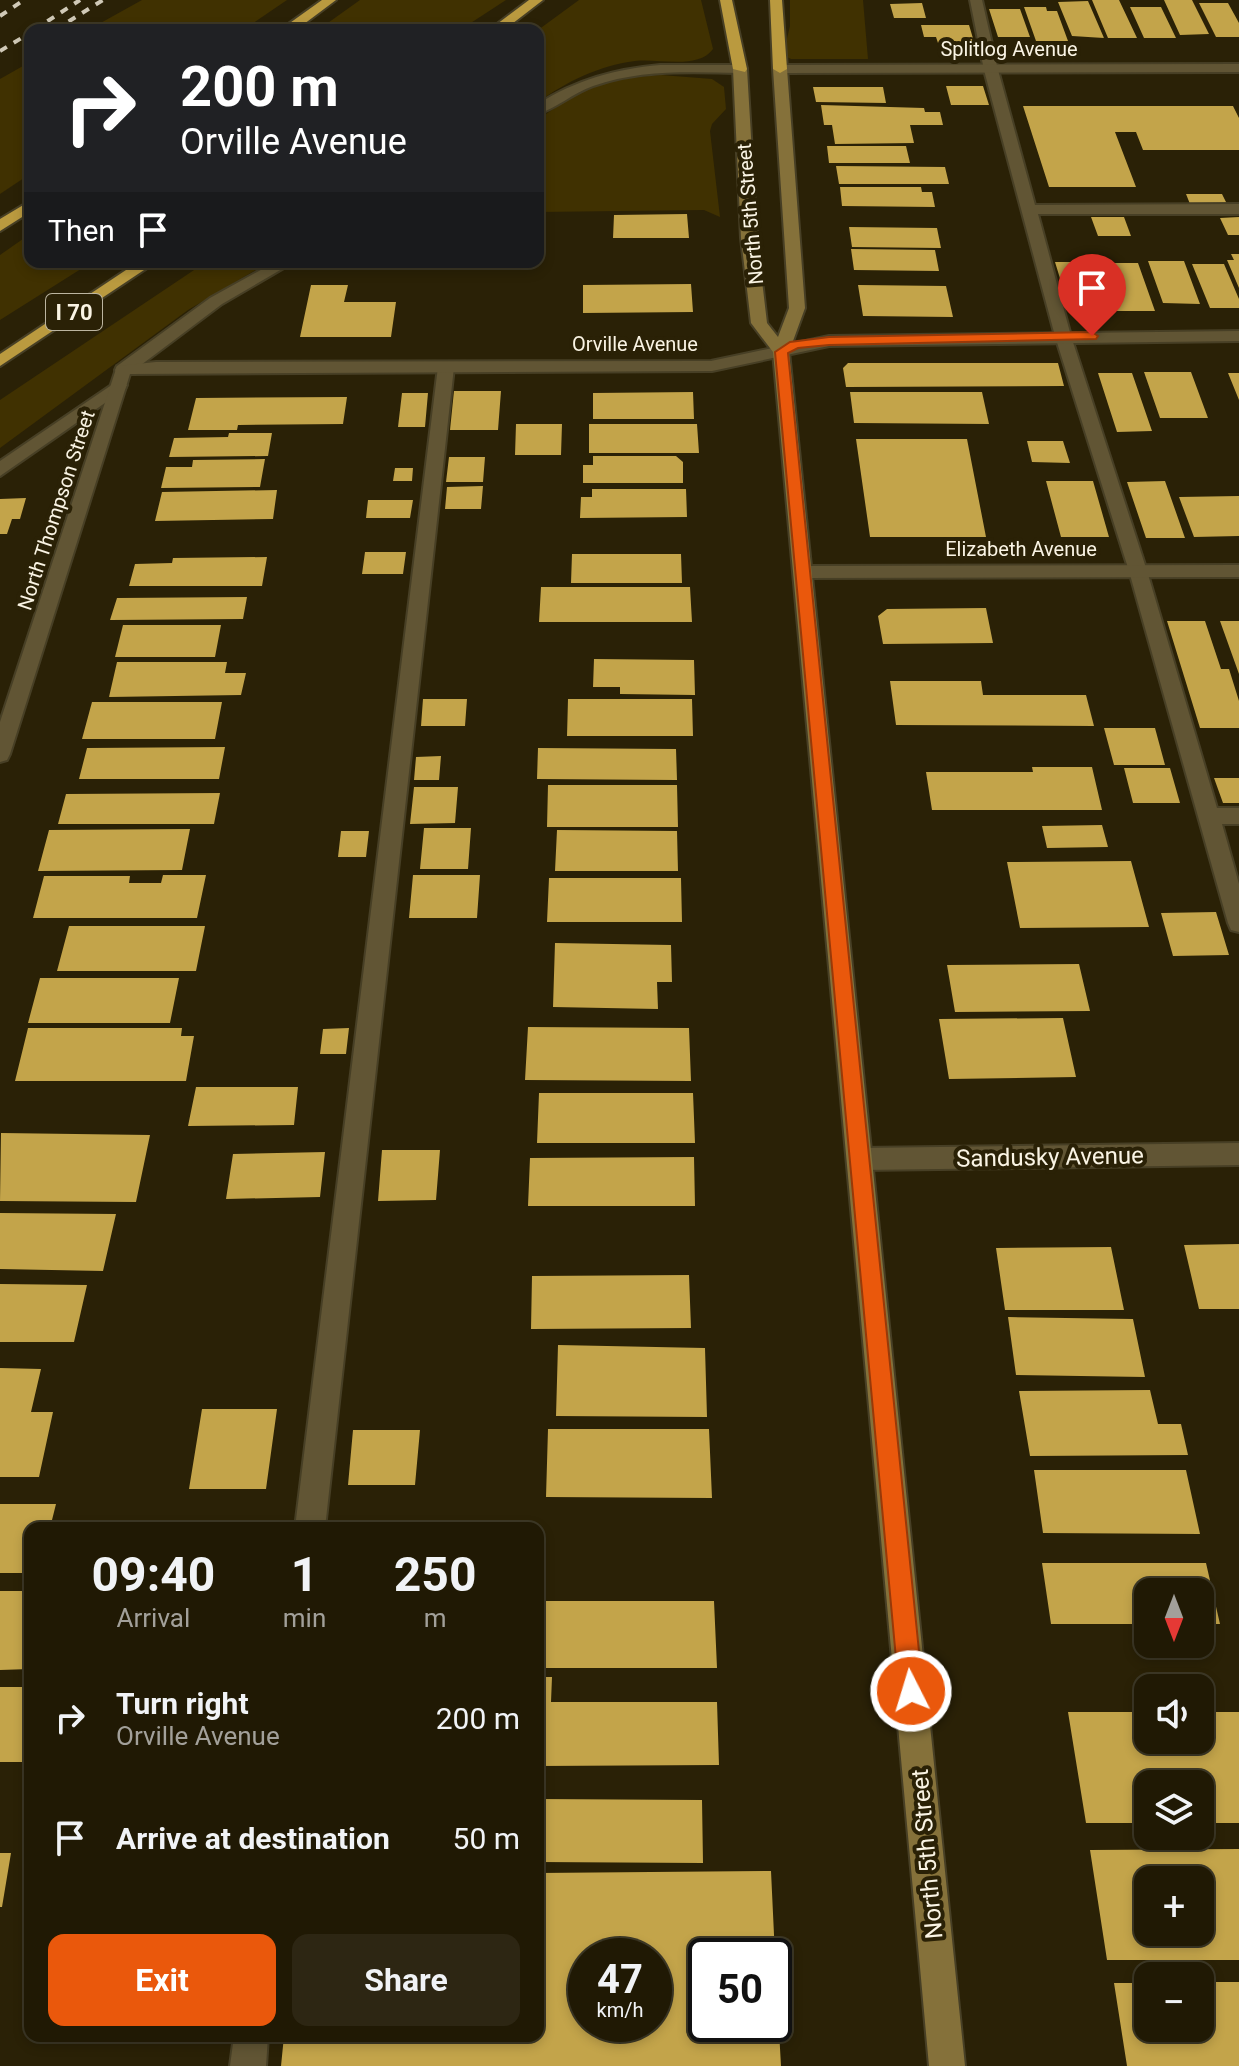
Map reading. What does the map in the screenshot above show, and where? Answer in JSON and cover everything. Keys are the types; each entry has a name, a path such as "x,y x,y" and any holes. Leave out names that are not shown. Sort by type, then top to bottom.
{"highway":[{"path":"296,24 330,0"},
{"path":"504,24 537,0"},
{"path":"726,0 740,69"},
{"path":"776,0 780,69"},
{"path":"0,226 24,209"},
{"name":"I 70","path":"0,361 139,268"}],"main road":[{"name":"North 5th Street","path":"740,69 749,238 759,323 781,352"},
{"name":"North 5th Street","path":"780,69 797,308 781,352 947,2066"}],"street":[{"path":"976,0 991,70 1063,336 1138,571 1239,923"},
{"path":"544,106 592,79 643,68 740,69"},
{"name":"Splitlog Avenue","path":"780,69 1239,68"},
{"path":"1029,210 1239,209"},
{"path":"0,470 216,301 275,268"},
{"name":"Orville Avenue","path":"121,378 172,367 712,366 781,352 795,345 829,341 1239,336"},
{"path":"311,1522 446,367"},
{"name":"North Thompson Street","path":"0,754 121,378"},
{"name":"Elizabeth Avenue","path":"803,572 1239,571"},
{"path":"1207,816 1239,816"},
{"name":"Sandusky Avenue","path":"861,1159 1239,1154"},
{"path":"248,2066 250,2042"}],"shaded area":[{"path":"142,0 287,0 252,24 99,24"},
{"path":"360,0 506,0 469,24 326,24"},
{"path":"579,0 701,0 713,49 698,59 688,61 635,61 608,67 572,81 544,98 544,26"},
{"path":"790,0 863,0 868,59 791,59 783,55 790,26"},
{"path":"24,65 24,178 0,194 0,79"},
{"path":"661,75 712,79 724,87 726,109 712,124 710,131 720,217 704,210 544,212 544,116 582,92 625,79"},
{"path":"24,238 24,268 82,268 0,320 0,255"},
{"path":"197,268 259,268 188,310 0,448 0,400"}],"building":[{"path":"1092,0 1119,0 1137,38 1108,38"},
{"path":"1164,0 1192,0 1209,34 1180,35"},
{"path":"1088,1 1104,38 1072,36 1058,2"},
{"path":"922,3 926,18 894,18 890,4"},
{"path":"1199,3 1228,3 1239,23 1239,37 1216,37"},
{"path":"1024,7 1046,7 1047,11 1057,11 1068,41 1036,41"},
{"path":"1130,7 1161,7 1176,38 1144,38"},
{"path":"989,9 1020,9 1030,37 998,37"},
{"path":"921,25 969,25 975,45 939,46 936,37 924,37"},
{"path":"946,86 983,86 989,105 951,105"},
{"path":"813,87 883,87 886,103 816,102"},
{"path":"821,105 924,108 925,112 940,112 943,125 910,125 914,143 835,144 832,125 824,125"},
{"path":"1023,106 1233,106 1239,118 1239,150 1143,150 1136,132 1115,132 1136,187 1049,187"},
{"path":"827,146 906,146 910,163 829,163"},
{"path":"836,166 945,167 949,184 839,184"},
{"path":"840,187 921,187 922,192 932,192 935,207 842,206"},
{"path":"1186,194 1222,194 1227,204 1190,204"},
{"path":"687,214 689,238 613,238 614,215"},
{"path":"1091,217 1124,217 1131,236 1098,236"},
{"path":"1239,217 1239,235 1228,235 1220,218"},
{"path":"849,227 937,228 941,248 852,247"},
{"path":"851,249 935,250 939,271 854,270"},
{"path":"1231,254 1239,254 1239,288 1227,260 1234,260"},
{"path":"1148,261 1184,261 1200,304 1163,303"},
{"path":"1055,262 1095,262 1111,311 1070,311"},
{"path":"1101,263 1138,263 1155,311 1117,311"},
{"path":"1192,264 1224,264 1239,299 1239,308 1210,308"},
{"path":"691,284 693,312 583,313 583,285"},
{"path":"311,285 348,285 344,302 396,302 391,337 300,337"},
{"path":"858,285 946,286 953,317 863,316"},
{"path":"848,363 1058,363 1064,386 846,387 843,368"},
{"path":"1144,372 1191,372 1208,418 1160,418"},
{"path":"1098,373 1132,373 1152,431 1117,432"},
{"path":"1228,373 1239,373 1239,400"},
{"path":"454,391 501,391 498,430 450,430"},
{"path":"693,392 694,419 593,419 593,393"},
{"path":"850,392 982,392 989,424 854,423"},
{"path":"402,393 428,393 425,427 398,427"},
{"path":"347,397 343,424 238,425 237,430 188,430 196,398"},
{"path":"516,424 562,424 561,455 515,455"},
{"path":"589,424 697,424 699,453 589,453"},
{"path":"229,433 272,433 268,456 169,457 174,438 228,437"},
{"path":"856,439 967,439 986,537 870,537"},
{"path":"1027,441 1063,441 1070,463 1032,462"},
{"path":"593,456 676,456 683,462 683,483 583,483 583,465 593,465"},
{"path":"449,457 485,457 483,482 446,482"},
{"path":"265,459 260,487 161,488 166,467 192,467 193,460"},
{"path":"395,468 413,468 412,481 393,481"},
{"path":"1046,481 1093,481 1109,537 1061,537"},
{"path":"1165,481 1185,538 1146,538 1127,482"},
{"path":"483,486 481,509 445,509 447,487"},
{"path":"592,489 686,489 687,517 580,518 581,497 592,497"},
{"path":"277,490 273,519 155,521 162,492"},
{"path":"1239,496 1239,536 1194,537 1179,497"},
{"path":"26,498 20,519 12,519 7,534 0,534 0,499"},
{"path":"368,500 413,500 410,518 366,518"},
{"path":"365,552 406,552 403,574 362,574"},
{"path":"572,554 681,554 682,583 571,583"},
{"path":"267,557 262,586 129,586 135,564 172,563 173,558"},
{"path":"541,587 690,587 692,622 539,622"},
{"path":"247,597 243,619 110,620 117,598"},
{"path":"986,608 993,643 883,644 878,616 887,609"},
{"path":"1167,621 1205,621 1221,669 1229,669 1239,701 1239,728 1200,728"},
{"path":"1220,621 1239,621 1239,674"},
{"path":"123,625 221,625 215,657 115,657"},
{"path":"594,659 694,660 695,695 620,694 620,687 593,687"},
{"path":"117,662 227,662 225,673 246,673 241,695 109,697"},
{"path":"890,681 981,681 983,695 1086,695 1094,726 896,725"},
{"path":"423,699 467,699 465,726 421,726"},
{"path":"568,699 692,699 693,736 567,736"},
{"path":"92,702 222,702 215,739 82,739"},
{"path":"1104,728 1155,728 1165,765 1114,765"},
{"path":"225,747 219,779 79,779 87,748"},
{"path":"538,748 676,749 677,780 537,779"},
{"path":"441,756 439,780 414,780 416,757"},
{"path":"1032,767 1092,767 1102,810 932,810 926,772 1033,772"},
{"path":"1124,768 1170,768 1180,803 1133,803"},
{"path":"1214,778 1239,778 1239,803 1223,803"},
{"path":"548,785 677,785 678,827 547,827"},
{"path":"414,787 458,787 455,823 410,824"},
{"path":"220,793 214,824 58,824 66,794"},
{"path":"1102,825 1108,847 1047,848 1042,826"},
{"path":"424,828 471,828 468,869 420,869"},
{"path":"190,829 182,870 38,871 49,830"},
{"path":"557,830 677,831 678,871 555,871"},
{"path":"341,831 369,831 366,857 338,857"},
{"path":"1131,861 1149,927 1020,928 1007,862"},
{"path":"163,875 206,875 197,918 33,918 44,876 130,876 129,883 161,883"},
{"path":"413,875 480,875 477,918 409,918"},
{"path":"549,878 681,878 682,922 547,922"},
{"path":"1216,912 1229,955 1173,956 1161,913"},
{"path":"69,926 205,926 196,971 57,971"},
{"path":"555,943 671,945 672,982 657,982 658,1009 553,1007"},
{"path":"1079,964 1090,1011 955,1012 947,965"},
{"path":"40,978 179,978 170,1023 28,1023"},
{"path":"1063,1018 1076,1077 949,1079 939,1019"},
{"path":"528,1027 689,1028 691,1081 525,1080"},
{"path":"28,1028 182,1028 181,1036 194,1036 186,1081 15,1081"},
{"path":"349,1028 346,1054 320,1054 323,1029"},
{"path":"196,1087 298,1087 294,1125 188,1126"},
{"path":"539,1093 693,1093 695,1143 537,1143"},
{"path":"1,1133 150,1135 136,1202 0,1201"},
{"path":"382,1150 440,1150 436,1200 378,1201"},
{"path":"325,1152 320,1197 226,1199 233,1154"},
{"path":"694,1157 695,1206 528,1206 530,1158"},
{"path":"0,1213 116,1214 103,1271 0,1269"},
{"path":"1239,1244 1239,1309 1199,1309 1184,1245"},
{"path":"1111,1247 1124,1310 1005,1310 996,1248"},
{"path":"689,1275 691,1328 531,1329 532,1276"},
{"path":"0,1284 87,1285 74,1342 0,1342"},
{"path":"1008,1317 1133,1319 1145,1377 1016,1375"},
{"path":"558,1345 705,1348 707,1417 556,1416"},
{"path":"0,1368 41,1369 31,1412 53,1412 39,1477 0,1477"},
{"path":"1150,1390 1158,1424 1181,1424 1188,1455 1030,1456 1019,1391"},
{"path":"202,1409 277,1409 266,1489 189,1489"},
{"path":"548,1429 709,1429 712,1498 546,1497"},
{"path":"353,1430 420,1430 415,1485 348,1485"},
{"path":"1034,1470 1186,1470 1200,1534 1043,1533"},
{"path":"0,1504 56,1504 52,1522 24,1522 24,1573 0,1573"},
{"path":"1042,1563 1206,1563 1209,1578 1134,1578 1134,1624 1051,1624"},
{"path":"0,1591 24,1591 24,1669 0,1670"},
{"path":"1214,1598 1220,1624 1214,1624"},
{"path":"544,1601 714,1601 717,1668 544,1668"},
{"path":"544,1677 552,1677 551,1702 717,1702 719,1765 544,1766"},
{"path":"0,1687 24,1687 24,1762 0,1762"},
{"path":"1068,1712 1134,1712 1134,1754 1214,1754 1214,1712 1239,1712 1239,1823 1214,1823 1214,1770 1134,1770 1134,1823 1086,1823"},
{"path":"544,1799 702,1800 703,1863 544,1862"},
{"path":"1239,1849 1239,1960 1107,1960 1090,1850"},
{"path":"0,1853 11,1853 2,1907 0,1907"},
{"path":"771,1871 774,1938 688,1938 688,2042 780,2042 781,2066 281,2066 283,2042 544,2042 544,1873"},
{"path":"1214,1982 1239,1982 1239,2066 1127,2066 1114,1983 1134,1983 1134,2042 1214,2042"}],"railway":[{"path":"0,16 24,0"},
{"path":"43,24 80,0"},
{"path":"65,24 103,0"},
{"path":"0,51 24,37"}],"route":[{"path":"911,1691 781,352 795,345 829,341 1092,336"}]}
